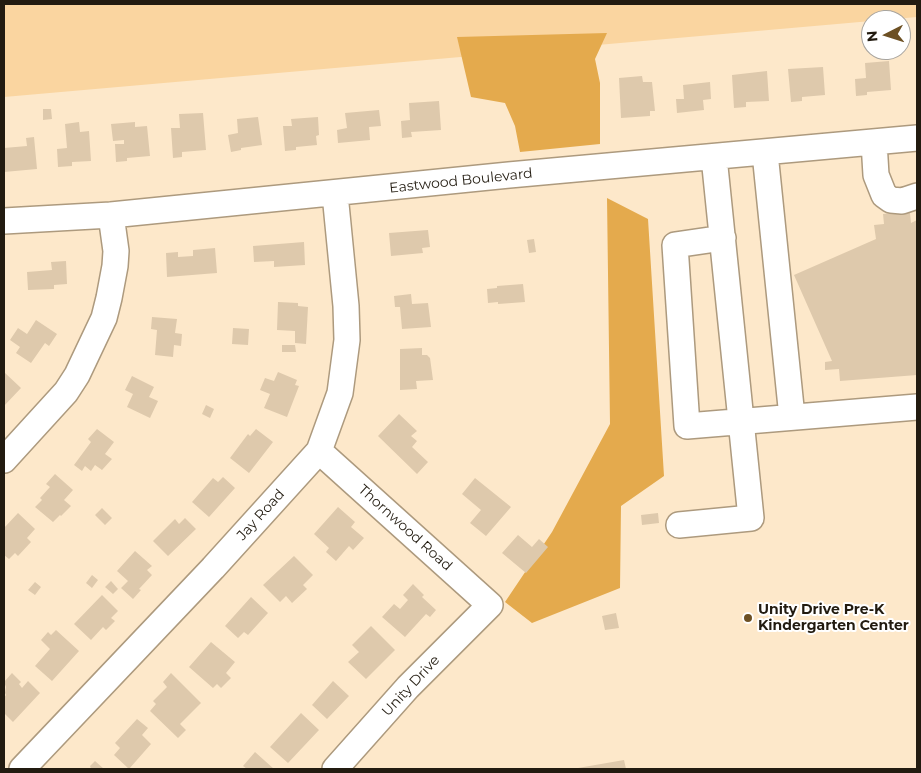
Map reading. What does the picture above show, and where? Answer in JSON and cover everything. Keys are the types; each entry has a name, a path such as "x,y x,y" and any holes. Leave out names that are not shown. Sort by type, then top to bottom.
{"street":[{"name":"Eastwood Boulevard","path":"4,221 110,215 509,175 917,138"},
{"path":"874,142 876,175 884,195 891,200 902,201 917,196"},
{"path":"765,153 792,417"},
{"path":"679,525 751,518 714,157"},
{"name":"Jay Road","path":"22,769 213,568 319,451 340,393 347,340 346,306 334,194"},
{"path":"4,460 66,392 77,375 104,318 116,251 110,215"},
{"path":"723,238 675,245 687,426 917,407"},
{"name":"Thornwood Road","path":"319,451 490,605"},
{"name":"Unity Drive","path":"335,769 408,687 490,605"}],"shaded area":[{"path":"4,4 917,4 917,17 911,18 911,10 861,10 861,22 4,97"},
{"path":"607,33 595,59 600,83 600,144 520,152 515,126 505,103 471,97 457,37"},
{"path":"607,198 648,219 664,476 621,506 620,588 532,623 505,602 552,532 610,424"}],"building":[{"path":"889,61 891,90 867,92 867,95 856,96 855,79 866,78 865,63"},
{"path":"823,67 825,95 802,97 802,101 791,102 788,69"},
{"path":"767,71 769,101 746,102 746,107 734,108 732,75"},
{"path":"642,76 643,82 652,82 655,111 650,111 650,116 621,118 619,78"},
{"path":"710,82 711,99 703,100 704,110 677,113 676,99 684,99 683,85"},
{"path":"439,101 441,130 411,132 412,137 402,138 401,121 410,120 409,103"},
{"path":"43,109 51,109 52,119 43,120"},
{"path":"379,110 381,126 369,127 370,140 338,143 337,130 347,128 345,113"},
{"path":"203,113 206,150 182,152 182,157 173,158 171,128 180,128 179,114"},
{"path":"258,117 262,145 241,148 241,150 231,152 228,135 238,133 237,119"},
{"path":"318,117 319,135 316,136 317,145 296,147 296,150 285,151 283,126 292,126 291,119"},
{"path":"79,122 80,132 89,131 91,161 72,162 72,166 58,167 57,149 67,148 65,124"},
{"path":"135,122 135,127 147,126 150,156 127,158 127,161 116,162 115,144 124,144 124,140 113,141 111,124"},
{"path":"34,137 37,169 4,172 4,148 27,146 26,138"},
{"path":"909,203 911,223 917,220 917,375 840,381 839,369 825,370 825,362 832,361 794,275 876,239 874,225 884,224 883,214 905,212"},
{"path":"428,230 430,247 422,248 423,253 391,256 389,233"},
{"path":"534,239 536,252 529,253 527,240"},
{"path":"304,242 305,265 274,267 274,261 254,262 253,246"},
{"path":"215,248 217,273 167,277 166,253 178,252 178,257 193,256 193,250"},
{"path":"66,261 67,284 54,285 54,289 28,290 27,272 52,270 51,262"},
{"path":"523,284 525,302 488,303 487,289 497,288 497,286"},
{"path":"411,294 412,304 428,303 431,327 402,329 400,307 395,307 394,296"},
{"path":"278,302 298,303 298,306 308,307 306,344 295,343 295,331 277,330"},
{"path":"152,317 177,319 175,333 182,334 181,346 174,345 173,357 155,355 157,330 151,329"},
{"path":"36,320 57,334 49,346 45,343 31,363 16,353 20,347 10,340 18,328 27,334"},
{"path":"233,328 249,329 248,345 232,344"},
{"path":"282,345 295,345 296,352 282,352"},
{"path":"422,348 422,355 427,355 430,358 433,380 416,381 417,389 400,390 400,349"},
{"path":"4,372 21,388 4,406"},
{"path":"278,372 297,380 295,385 299,386 287,417 264,408 270,394 260,390 265,378 274,381"},
{"path":"132,376 154,387 149,397 158,401 150,418 127,407 133,394 125,390"},
{"path":"206,405 214,409 210,418 202,414"},
{"path":"399,414 417,431 411,436 417,441 412,447 428,462 417,474 378,436"},
{"path":"97,429 114,442 105,454 112,459 102,470 95,465 91,471 85,466 82,471 74,465 91,442 88,439"},
{"path":"256,429 273,442 249,473 230,458 248,434 250,436"},
{"path":"55,474 73,490 64,500 71,506 53,522 35,507 50,487 46,484"},
{"path":"223,477 235,488 209,517 192,502 213,478 218,482"},
{"path":"475,478 511,507 486,536 470,523 481,510 462,494"},
{"path":"338,507 355,522 351,527 364,538 353,550 349,546 336,561 326,552 329,548 314,534"},
{"path":"102,508 112,518 105,525 95,515"},
{"path":"18,513 35,529 27,538 31,542 18,556 15,553 9,559 4,555 4,528"},
{"path":"658,513 659,523 642,525 641,515"},
{"path":"185,518 196,529 168,556 153,541 175,519 179,524"},
{"path":"518,535 532,547 539,539 548,547 526,573 502,553"},
{"path":"135,551 152,566 147,570 152,575 139,589 141,590 133,599 121,588 128,581 117,571"},
{"path":"294,556 313,575 303,585 307,589 292,603 286,596 280,602 263,585"},
{"path":"92,575 98,580 92,588 86,583"},
{"path":"111,581 118,589 113,594 105,587"},
{"path":"35,582 41,587 35,595 28,590"},
{"path":"413,584 424,595 422,597 436,610 430,617 426,614 405,637 382,617 394,604 400,609 408,600 403,595"},
{"path":"102,595 118,611 111,618 115,621 106,630 103,627 91,640 74,624"},
{"path":"251,597 268,613 248,635 244,632 238,638 225,626"},
{"path":"616,613 619,628 605,630 602,616"},
{"path":"371,626 395,650 366,679 348,662 359,652 352,645"},
{"path":"56,630 79,651 52,681 35,666 50,649 41,640 48,632 51,635"},
{"path":"211,642 235,662 226,673 231,678 221,688 217,684 213,688 189,667"},
{"path":"12,673 21,682 19,684 22,688 28,681 40,693 13,722 4,713 6,687 4,682"},
{"path":"171,673 201,703 180,724 186,730 178,738 150,711 156,704 153,701 167,687 163,682"},
{"path":"333,681 349,696 327,719 312,705"},
{"path":"301,713 319,730 288,763 270,747"},
{"path":"137,719 148,728 142,735 151,744 129,769 114,755 120,748 115,743"},
{"path":"255,752 274,769 247,769 243,766"},
{"path":"624,760 626,769 578,769 578,768"},
{"path":"95,761 104,769 91,769 90,766"}],"place":[{"name":"Unity Drive Pre-K Kindergarten Center","path":"748,618"}]}
